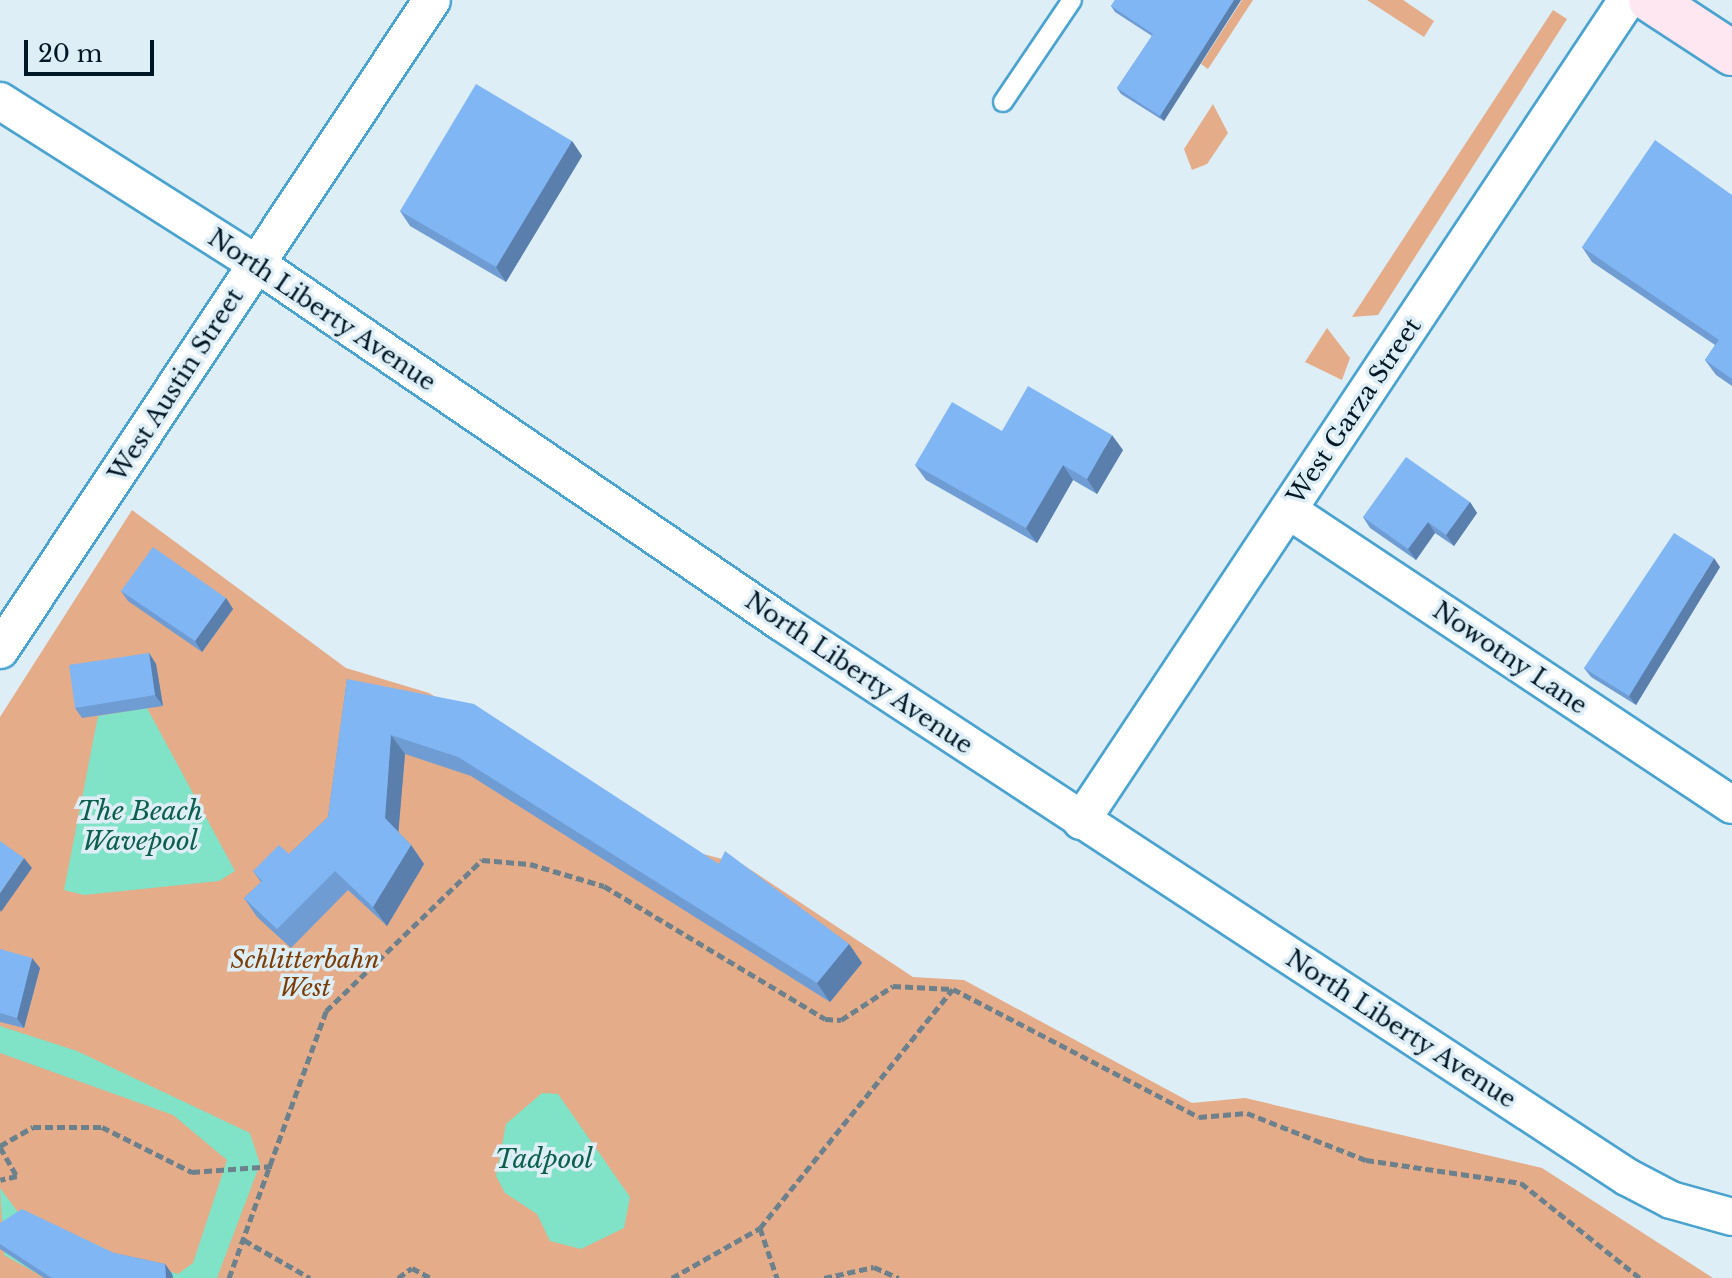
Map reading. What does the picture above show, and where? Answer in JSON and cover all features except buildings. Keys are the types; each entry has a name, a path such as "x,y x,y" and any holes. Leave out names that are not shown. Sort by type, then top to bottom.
{"street":[{"name":"West Austin Street","path":"0,650 432,0"},
{"name":"West Garza Street","path":"1081,821 1627,0"},
{"path":"1651,0 1732,53"},
{"name":"North Liberty Avenue","path":"0,101 257,264 1081,821 1627,1177 1671,1200 1732,1217"},
{"name":"Nowotny Lane","path":"1288,510 1732,805"}],"lane":[{"path":"1003,102 1072,0"}],"path":[{"path":"229,1278 273,1166 326,1011 482,860 604,886 825,1019 841,1020 893,986 953,989 1199,1117 1247,1113 1366,1160 1521,1183 1640,1278"},
{"path":"672,1278 760,1228 953,989"},
{"path":"0,1180 17,1176 0,1146 33,1127 102,1127 192,1172 273,1166"},
{"path":"760,1228 777,1278"},
{"path":"244,1240 310,1278"},
{"path":"824,1278 874,1267 899,1278"},
{"path":"398,1278 412,1268 431,1278"}],"green space":[{"path":"1242,0 1253,0 1208,69 1201,64"},
{"path":"1367,0 1403,0 1434,21 1424,37"},
{"path":"1553,10 1567,19 1378,315 1352,317"},
{"path":"1213,104 1228,133 1207,164 1192,170 1184,149"},
{"path":"1327,328 1350,358 1342,380 1305,362"},
{"name":"Schlitterbahn West","path":"132,510 346,668 429,693 695,852 742,864 913,977 964,980 1192,1103 1245,1098 1542,1168 1713,1278 0,1278 0,717"}],"water":[{"name":"The Beach Wavepool","path":"147,708 235,871 219,881 84,895 64,890 98,716"},
{"path":"0,1026 77,1051 250,1133 260,1164 217,1278 45,1278 4,1255 0,1188 29,1227 178,1274 193,1263 227,1160 173,1115 0,1053"},
{"name":"Tadpool","path":"542,1093 558,1094 630,1197 624,1228 581,1249 550,1241 537,1214 505,1193 496,1176 506,1124"}]}
